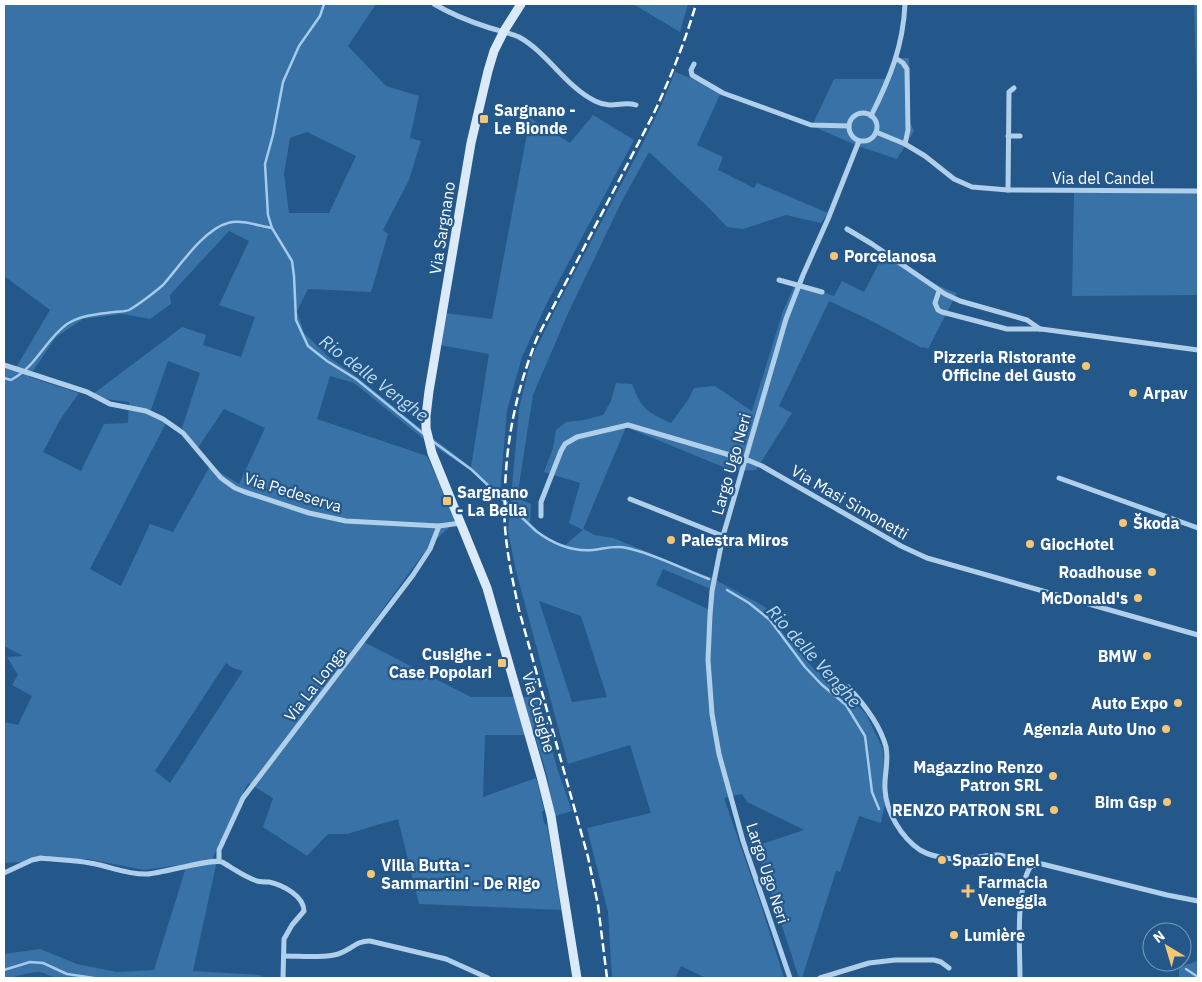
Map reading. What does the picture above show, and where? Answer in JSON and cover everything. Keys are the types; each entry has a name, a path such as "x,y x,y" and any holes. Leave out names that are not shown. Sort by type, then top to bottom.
{"street":[{"path":"434,4 473,22 504,31 529,44 574,87 595,101 609,106 636,105"},
{"name":"Via Sargnano","path":"436,464 428,438 426,416 471,143 494,51 521,4"},
{"path":"871,116 883,95 897,58 905,4"},
{"path":"897,58 907,69 908,130 905,144"},
{"path":"694,64 691,70 692,75 723,93 810,125 849,126"},
{"path":"1008,190 1009,92 1010,89 1014,88"},
{"path":"859,114 871,116 876,123 876,132 868,141 859,141 853,137 849,126 859,114"},
{"name":"Via del Candel","path":"876,132 905,144 925,156 959,182 979,188 1008,190 1198,191"},
{"path":"1008,136 1020,136"},
{"name":"Largo Ugo Neri","path":"790,978 744,841 715,736 708,660 708,639 712,591 723,536 786,319 859,141"},
{"path":"847,229 872,244 939,291 960,301 1027,320 1041,329"},
{"path":"779,280 822,292"},
{"path":"939,291 935,303 938,310 1007,329 1041,329 1198,350"},
{"name":"Via Pedeserva","path":"4,365 87,392 110,404 146,411 163,419 183,433 221,478 245,492 309,513 346,521 439,526 462,523"},
{"name":"Via Masi Simonetti","path":"540,516 541,502 565,444 577,437 628,425 745,459 769,470 901,546 927,558 1198,635"},
{"name":"Via Cusighe","path":"436,464 462,523 487,588 541,776 551,816 577,978"},
{"path":"1059,478 1198,528"},
{"path":"630,499 723,536"},
{"name":"Via La Longa","path":"219,860 219,850 243,798 414,575 430,549 439,526"},
{"path":"848,687 869,711 882,738 886,754 885,789 887,806 895,822 920,850 934,856 954,860 969,860 999,855 1031,866 1042,864 1198,901"},
{"path":"4,873 32,860 41,858 91,863 142,874 171,871 219,860 258,881 286,888 303,905 303,913 285,935 283,943 283,978"},
{"path":"1020,978 1023,887 1025,877 1031,866"},
{"path":"284,956 337,955 366,940 446,959 488,978"},
{"path":"820,978 869,963 895,960 934,960 941,962 949,968"}],"shaded area":[{"path":"4,4 376,4 348,46 386,86 419,96 410,138 421,141 409,180 383,230 388,234 371,292 308,289 297,311 304,333 330,358 471,467 489,354 440,345 445,313 492,319 530,118 570,143 593,115 634,140 547,303 522,357 507,410 500,492 501,500 470,470 425,440 354,383 330,376 317,419 427,456 456,521 429,546 360,640 471,697 538,697 557,768 572,811 555,816 547,776 535,735 485,735 483,797 536,778 544,810 542,812 544,823 547,825 561,910 419,904 398,819 347,834 328,834 307,856 263,827 273,798 248,783 213,857 216,865 193,971 260,975 264,978 55,978 42,972 35,972 4,978 4,954 40,949 77,964 117,972 154,970 187,864 144,870 88,859 4,863 4,722 18,725 32,696 12,685 18,675 7,657 23,656 4,646 4,368 14,371 50,310 4,276","holes":["307,132 356,156 329,213 289,213 284,174 290,138","229,231 249,241 219,305 255,317 241,357 203,345 206,335 182,327 89,397 129,402 128,423 104,424 81,471 43,452 60,420 79,393 29,377 56,337 83,319 122,314 150,319 171,304 170,295","168,361 200,373 182,428 197,449 224,409 265,428 239,484 210,466 173,532 150,524 121,586 90,569 167,421 151,410","226,663 233,668 243,671 170,783 155,771"]},
{"path":"633,4 688,4 680,32"},
{"path":"1194,4 1198,4 1198,100 1197,99"},
{"path":"899,58 909,58 910,122 914,131 897,159 858,146 812,126 834,79 891,79"},
{"path":"675,72 722,90 697,145 723,157 718,170 754,188 757,183 828,213 821,223 786,215 743,229 727,227 649,152 623,199 570,309 533,395 517,498 531,504 530,523 545,537 565,545 583,530 569,523 580,483 544,472 553,448 556,430 566,422 603,415 611,401 616,383 632,384 639,400 646,409 671,423 688,400 694,388 715,386 752,411 783,311 796,282 834,296 842,281 864,292 886,250 929,280 957,293 928,349 922,348 870,320 829,301 779,406 792,413 756,470 733,471 626,427 583,529 595,535 613,538 714,579 765,607 785,636 801,651 804,658 815,670 826,676 840,688 866,714 883,749 886,799 881,823 859,816 840,872 836,871 802,978 799,978 756,846 804,830 747,802 742,794 724,798 784,978 706,978 681,966 675,978 612,978 608,912 587,828 651,813 630,745 568,764 516,571 508,531 519,409 531,359 661,106","holes":["663,569 713,590 710,610 656,585","539,601 581,616 607,697 572,702"]},
{"path":"1198,192 1198,295 1072,296 1074,193"},
{"path":"1198,961 1198,978 1179,978 1179,972 1192,972 1192,963"}],"waterway":[{"name":"Rio delle Venghe","path":"324,4 320,16 299,46 283,82 273,135 265,164 268,215 272,228 292,261 296,320 308,346 327,361 356,379 425,435"},
{"path":"4,378 11,380 20,375 59,330 72,321 90,315 127,311 142,302 163,285 201,241 219,227 228,223 239,222 272,228"},
{"name":"Rio delle Venghe","path":"431,440 472,470 536,531 556,543 577,550 613,547 627,548 658,558 709,579"},
{"name":"Rio delle Venghe","path":"727,590 749,603 770,620 805,667 821,684 846,705 865,736 872,792 879,809"},
{"path":"4,970 30,962 43,963 67,974 94,978"},
{"name":"Rio delle Venghe","path":"1190,972 1198,977"}],"railway":[{"path":"607,978 598,905 588,857 512,579 505,522 506,469 514,412 537,338 653,115 677,60 696,4"}],"place":[{"name":"Sargnano - Le Bionde","path":"484,119"},
{"name":"Porcelanosa","path":"834,256"},
{"name":"Pizzeria Ristorante Officine del Gusto","path":"1086,366"},
{"name":"Arpav","path":"1133,393"},
{"name":"Sargnano - La Bella","path":"447,501"},
{"name":"Škoda","path":"1123,523"},
{"name":"Palestra Miros","path":"671,540"},
{"name":"GiocHotel","path":"1030,544"},
{"name":"Roadhouse","path":"1152,572"},
{"name":"McDonald's","path":"1138,598"},
{"name":"BMW","path":"1147,656"},
{"name":"Cusighe - Case Popolari","path":"502,663"},
{"name":"Auto Expo","path":"1178,703"},
{"name":"Agenzia Auto Uno","path":"1166,729"},
{"name":"Magazzino Renzo Patron SRL","path":"1053,776"},
{"name":"Bim Gsp","path":"1167,802"},
{"name":"RENZO PATRON SRL","path":"1054,810"},
{"name":"Spazio Enel","path":"942,860"},
{"name":"Villa Butta - Sammartini - De Rigo","path":"371,874"},
{"name":"Farmacia Veneggia","path":"968,891"},
{"name":"Lumière","path":"954,935"}]}
